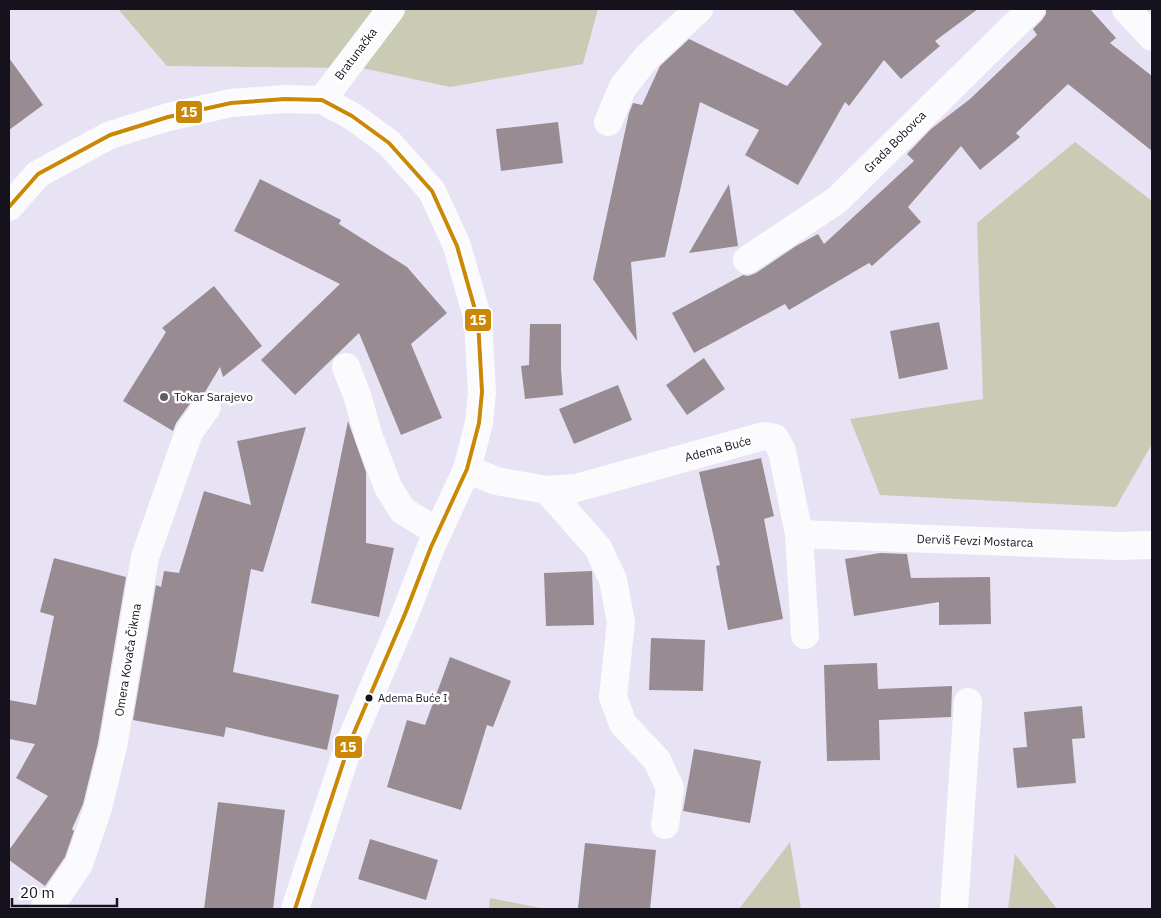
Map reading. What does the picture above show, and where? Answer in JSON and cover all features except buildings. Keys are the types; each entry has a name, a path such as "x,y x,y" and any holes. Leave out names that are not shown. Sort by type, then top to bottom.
{"street":[{"name":"Bratunačka","path":"322,100 390,9"},
{"path":"608,122 624,88 647,56 699,9"},
{"name":"Grada Bobovca","path":"747,260 837,200 1031,9"},
{"path":"9,207 38,174 110,135 168,117 230,103 322,100 352,116 390,143 432,191 457,246 478,320 482,392 479,423 467,469 438,532 350,742 296,909"},
{"path":"346,367 388,487 403,512 438,532"},
{"name":"Omera Kovača Čikma","path":"44,909 54,901 79,864 98,808 113,746 145,557 189,432 207,407"},
{"name":"Adema Buće","path":"467,469 496,481 547,490 576,488 764,436 775,438 782,451 799,534 805,635"},
{"path":"547,490 598,548 613,580 621,622 613,697 623,724 658,760 670,788 665,825"},
{"name":"Derviš Fevzi Mostarca","path":"799,534 1118,546 1152,544"},
{"path":"954,909 968,702"}],"green space":[{"path":"118,9 598,9 583,64 450,87 362,68 167,66"},
{"path":"1075,142 1152,201 1152,444 1116,507 880,495 850,419 983,399 977,223"},
{"path":"790,842 801,909 739,909"},
{"path":"1015,854 1057,909 1008,909"},
{"path":"490,898 546,909 489,909"}],"transit line":[{"name":"15","path":"9,207 38,174 110,135 168,117 231,103 285,99 322,100 352,116 389,143 432,191 457,246 478,320 482,392 479,423 467,469 431,547 405,614 350,742 295,909"}],"place":[{"name":"Tokar Sarajevo","path":"164,397"},
{"name":"Adema Buće I","path":"369,698"}]}
